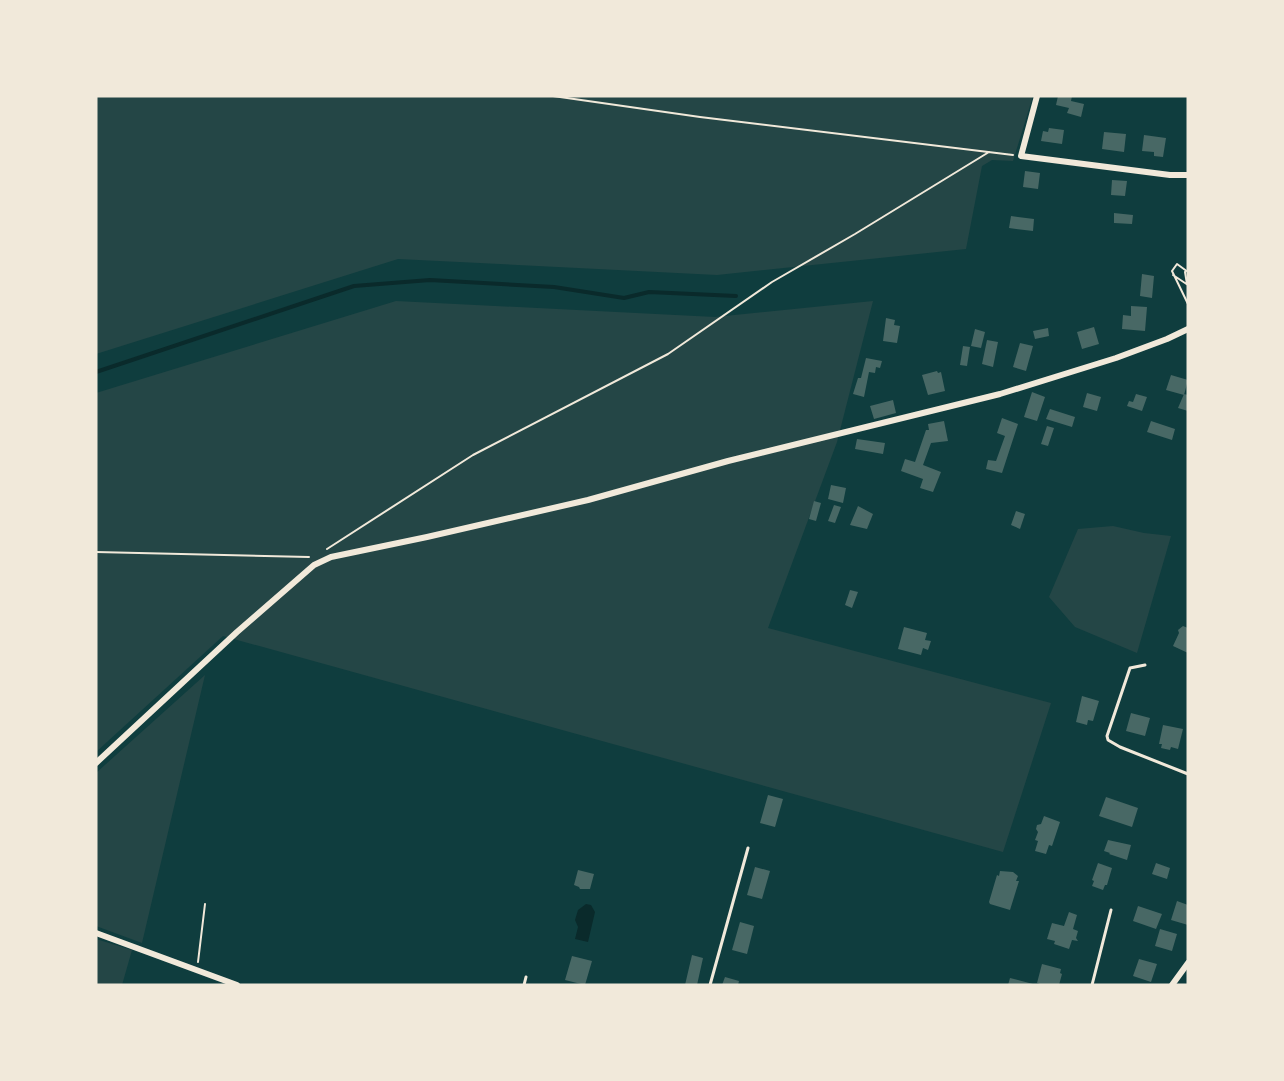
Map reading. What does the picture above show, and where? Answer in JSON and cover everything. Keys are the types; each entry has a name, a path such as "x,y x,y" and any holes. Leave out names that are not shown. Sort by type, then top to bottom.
{"street":[{"path":"1037,96 1022,156 1170,175 1188,175"},
{"path":"96,764 237,632 314,566 332,557 588,500 728,460 1000,394 1116,358 1167,339 1188,328"},
{"path":"96,933 237,985"},
{"path":"1172,985 1188,963"}],"lane":[{"path":"1145,665 1130,668 1107,736 1108,740 1188,774"},
{"path":"710,985 748,849"},
{"path":"1092,985 1111,910"},
{"path":"524,985 526,977"}],"path":[{"path":"553,96 1022,156"},
{"path":"323,551 473,455 668,354 772,282 989,152"},
{"path":"1187,284 1186,271 1177,264 1173,268 1173,275 1188,304"},
{"path":"1173,275 1187,284"},
{"path":"96,552 314,557"},
{"path":"197,970 205,904"}],"shaded area":[{"path":"96,96 1033,96 1013,161 992,160 982,166 966,249 717,275 398,259 96,354"},
{"path":"396,301 715,317 873,301 837,442 768,628 1051,703 1003,852 223,636 96,752 96,393"},
{"path":"1113,526 1171,536 1137,653 1075,627 1049,597 1078,529"},
{"path":"205,675 142,943 96,926 96,773"},
{"path":"586,904 591,905 595,912 588,942 575,939 578,927 575,920 578,910"},
{"path":"96,939 132,950 122,985 96,985"}],"building":[{"path":"1058,96 1072,96 1071,101 1084,104 1081,117 1067,113 1069,108 1056,105"},
{"path":"1049,128 1064,130 1062,144 1041,141 1043,131 1048,132"},
{"path":"1104,132 1126,134 1124,152 1102,149"},
{"path":"1144,135 1166,138 1163,157 1154,156 1154,152 1142,151"},
{"path":"1025,171 1040,173 1038,189 1023,187"},
{"path":"1112,180 1127,181 1125,196 1111,195"},
{"path":"1114,213 1133,215 1132,224 1114,223"},
{"path":"1011,216 1034,219 1033,231 1009,228"},
{"path":"1142,274 1154,276 1152,298 1140,296"},
{"path":"1131,306 1147,307 1145,331 1122,329 1123,315 1131,316"},
{"path":"886,318 895,320 894,325 900,326 897,343 883,341"},
{"path":"1094,327 1099,344 1082,349 1077,332"},
{"path":"1048,328 1049,336 1035,339 1033,331"},
{"path":"975,329 985,332 981,348 971,346"},
{"path":"987,340 998,342 993,367 982,364"},
{"path":"1020,343 1033,346 1026,371 1013,367"},
{"path":"963,346 970,347 967,366 960,365"},
{"path":"866,358 882,361 880,368 876,367 875,373 869,372 864,397 853,394 858,378 861,378"},
{"path":"941,372 945,391 928,395 922,375"},
{"path":"1171,375 1188,380 1184,395 1166,390"},
{"path":"1032,392 1045,397 1037,421 1024,417"},
{"path":"1087,393 1101,397 1097,411 1083,407"},
{"path":"1136,394 1147,397 1142,411 1127,406 1129,401 1133,402"},
{"path":"1184,394 1188,395 1188,411 1178,408"},
{"path":"893,400 896,413 874,419 870,406"},
{"path":"1050,409 1075,417 1072,427 1046,419"},
{"path":"1002,418 1018,424 1002,473 986,469 988,460 996,461 1005,436 997,433"},
{"path":"944,421 948,441 931,443 923,465 941,472 933,492 920,488 923,479 901,471 905,459 915,462 926,430 929,430 928,424"},
{"path":"1151,421 1175,429 1172,440 1147,432"},
{"path":"1047,426 1054,428 1048,446 1041,444"},
{"path":"857,439 885,443 883,454 855,449"},
{"path":"831,485 846,488 843,503 828,499"},
{"path":"814,501 821,503 816,521 809,519"},
{"path":"834,505 841,507 835,523 828,521"},
{"path":"858,506 873,514 867,529 850,525"},
{"path":"1016,511 1025,514 1020,529 1011,525"},
{"path":"850,590 858,592 852,608 845,605"},
{"path":"1183,626 1188,628 1188,653 1173,646 1179,633 1178,630"},
{"path":"904,627 927,633 925,640 931,641 928,650 923,648 921,655 898,649"},
{"path":"1082,696 1099,701 1093,721 1088,720 1087,725 1076,722"},
{"path":"1131,713 1150,718 1145,736 1126,731"},
{"path":"1163,725 1183,729 1178,749 1161,748 1162,744 1159,744"},
{"path":"768,795 783,799 775,827 760,823"},
{"path":"1106,797 1138,808 1132,827 1099,816"},
{"path":"1044,816 1060,822 1052,846 1049,845 1046,854 1035,851 1038,841 1035,840 1038,832 1037,825 1041,824"},
{"path":"1108,840 1131,845 1127,860 1104,851"},
{"path":"1098,863 1112,868 1107,885 1103,890 1092,886"},
{"path":"1156,863 1170,868 1167,879 1152,874"},
{"path":"755,867 770,871 762,899 747,895"},
{"path":"578,870 594,874 590,889 580,889 574,885"},
{"path":"1000,871 1013,872 1018,876 1016,881 1019,881 1010,910 989,902"},
{"path":"1177,901 1188,905 1188,925 1171,920"},
{"path":"1138,906 1162,914 1156,929 1133,921"},
{"path":"1069,912 1077,915 1073,929 1078,931 1076,938 1078,941 1072,940 1069,949 1047,939 1052,923 1064,926"},
{"path":"740,922 754,926 747,954 732,950"},
{"path":"1160,929 1177,934 1172,951 1155,946"},
{"path":"692,955 703,958 697,985 685,985"},
{"path":"572,956 592,961 585,985 565,980"},
{"path":"1139,959 1157,964 1151,982 1133,976"},
{"path":"1042,964 1061,969 1059,985 1037,983"},
{"path":"725,977 739,981 738,985 722,985"},
{"path":"1010,978 1033,984 1033,985 1008,985"}],"waterway":[{"path":"96,372 354,286 430,280 554,287 624,298 649,292 736,296"}]}
